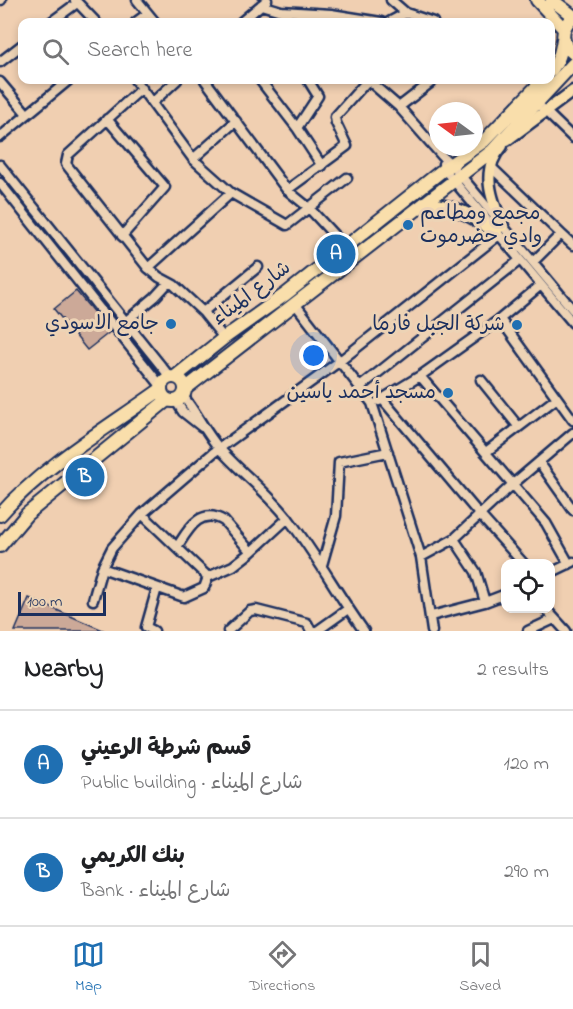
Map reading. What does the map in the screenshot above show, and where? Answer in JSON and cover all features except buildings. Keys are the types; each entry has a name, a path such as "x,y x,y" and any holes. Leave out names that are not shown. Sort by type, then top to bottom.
{"highway":[{"path":"537,0 551,18"},
{"path":"552,0 573,17 563,34 560,56 555,64"},
{"path":"555,24 563,34 567,49 573,53"},
{"name":"شارع الميناء","path":"555,84 573,64"},
{"name":"شارع الميناء","path":"0,546 27,514 172,390 224,338 286,294 446,163 484,141 537,103 542,84"},
{"name":"شارع الميناء","path":"0,515 13,500 58,463 172,390 296,305 492,151 555,84"},
{"path":"420,207 431,204 446,206 499,231"}],"main road":[{"name":"شارع الميناء","path":"492,151 507,141 537,103 573,91"},
{"path":"499,231 489,184 490,166 498,151 507,141"}],"street":[{"path":"137,0 151,18"},
{"path":"391,0 406,13 421,18"},
{"path":"56,18 76,1 92,18"},
{"path":"246,18 264,2 280,11 331,14 342,18"},
{"path":"397,18 406,13"},
{"path":"142,18 147,14"},
{"path":"0,62 18,48"},
{"path":"0,82 27,114"},
{"path":"0,137 64,84"},
{"path":"138,84 193,159 231,193 286,225 347,178"},
{"path":"153,102 173,84"},
{"path":"208,84 287,190 308,207 345,247"},
{"path":"263,84 297,128 322,166"},
{"path":"297,128 318,96 310,84"},
{"path":"287,190 346,146 336,123 336,117 365,84"},
{"path":"373,84 399,107 446,163 520,260 573,323"},
{"path":"399,107 429,84"},
{"path":"142,88 68,155 66,164 148,268 174,285 203,312 224,338"},
{"path":"537,103 572,136"},
{"path":"107,119 165,187 122,236"},
{"path":"193,159 236,121"},
{"path":"0,165 125,322 172,390"},
{"path":"490,166 573,245"},
{"path":"0,183 172,390 198,417 203,428 220,449 288,518 322,565 364,631"},
{"path":"148,268 231,193"},
{"path":"499,231 570,299 573,310"},
{"path":"93,600 102,568 112,548 142,514 220,449 340,361 499,231"},
{"path":"533,262 561,234"},
{"path":"360,387 520,260"},
{"path":"203,312 258,267"},
{"path":"125,322 168,283"},
{"path":"372,403 383,400 420,376 500,319 541,285"},
{"path":"296,305 372,403 421,557 432,631"},
{"path":"500,319 573,420"},
{"path":"420,376 546,523 573,574"},
{"path":"481,380 518,426"},
{"path":"486,452 557,398"},
{"path":"383,400 520,559"},
{"path":"421,557 454,539 513,483 573,434"},
{"path":"322,565 336,516 339,462 388,452"},
{"path":"539,462 572,508"},
{"path":"142,514 208,577"},
{"path":"177,547 191,524 197,520 219,518 250,552"},
{"path":"102,568 184,597 204,588 208,577 233,566 288,518"},
{"path":"454,539 476,572 485,602"},
{"path":"555,571 569,564"},
{"path":"154,631 146,627 157,588"},
{"path":"431,616 501,596"},
{"path":"317,631 348,609"},
{"path":"228,631 250,611 256,610 307,623 311,631"},
{"path":"549,613 566,631"},
{"path":"528,631 554,619"}],"place":[{"name":"مجمع ومطاعم وادي حضرموت","path":"408,225"},
{"name":"قسم شرطة الرعيني","path":"336,254"},
{"name":"جامع الاسودي","path":"171,324"},
{"name":"شركة الجبل فارما","path":"517,325"},
{"name":"مسجد أحمد ياسين","path":"448,393"},
{"name":"بنك الكريمي","path":"85,477"}]}
